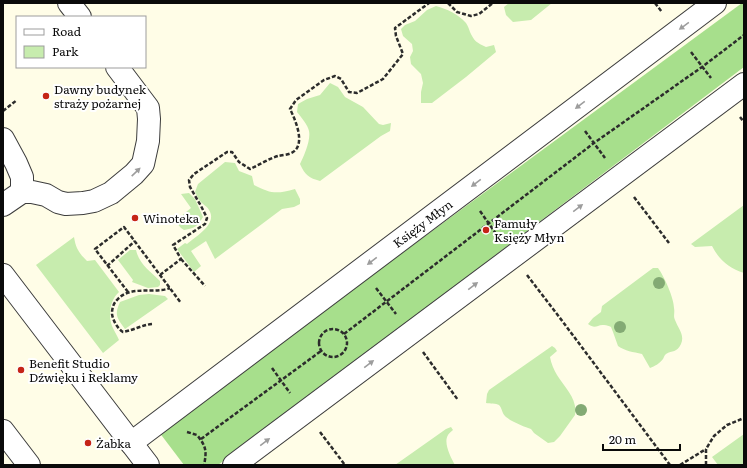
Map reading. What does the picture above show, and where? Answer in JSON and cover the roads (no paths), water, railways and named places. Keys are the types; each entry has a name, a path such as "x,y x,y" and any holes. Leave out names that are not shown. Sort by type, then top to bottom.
{"street":[{"path":"69,3 79,16"},
{"name":"Księży Młyn","path":"131,443 715,3"},
{"path":"3,205 22,192 32,192 46,195 58,202 66,204 83,204 94,201 111,193 144,164 148,141 148,108 118,68"},
{"path":"234,465 744,84"},
{"path":"3,139 14,158 22,177 22,192"},
{"path":"3,275 148,465"},
{"path":"3,430 29,465"}],"place":[{"name":"Dawny budynek straży pożarnej","path":"46,96"},
{"name":"Winoteka","path":"135,218"},
{"name":"Famuły Księży Młyn","path":"486,230"},
{"name":"Benefit Studio Dźwięku i Reklamy","path":"21,370"},
{"name":"Żabka","path":"88,443"}]}
